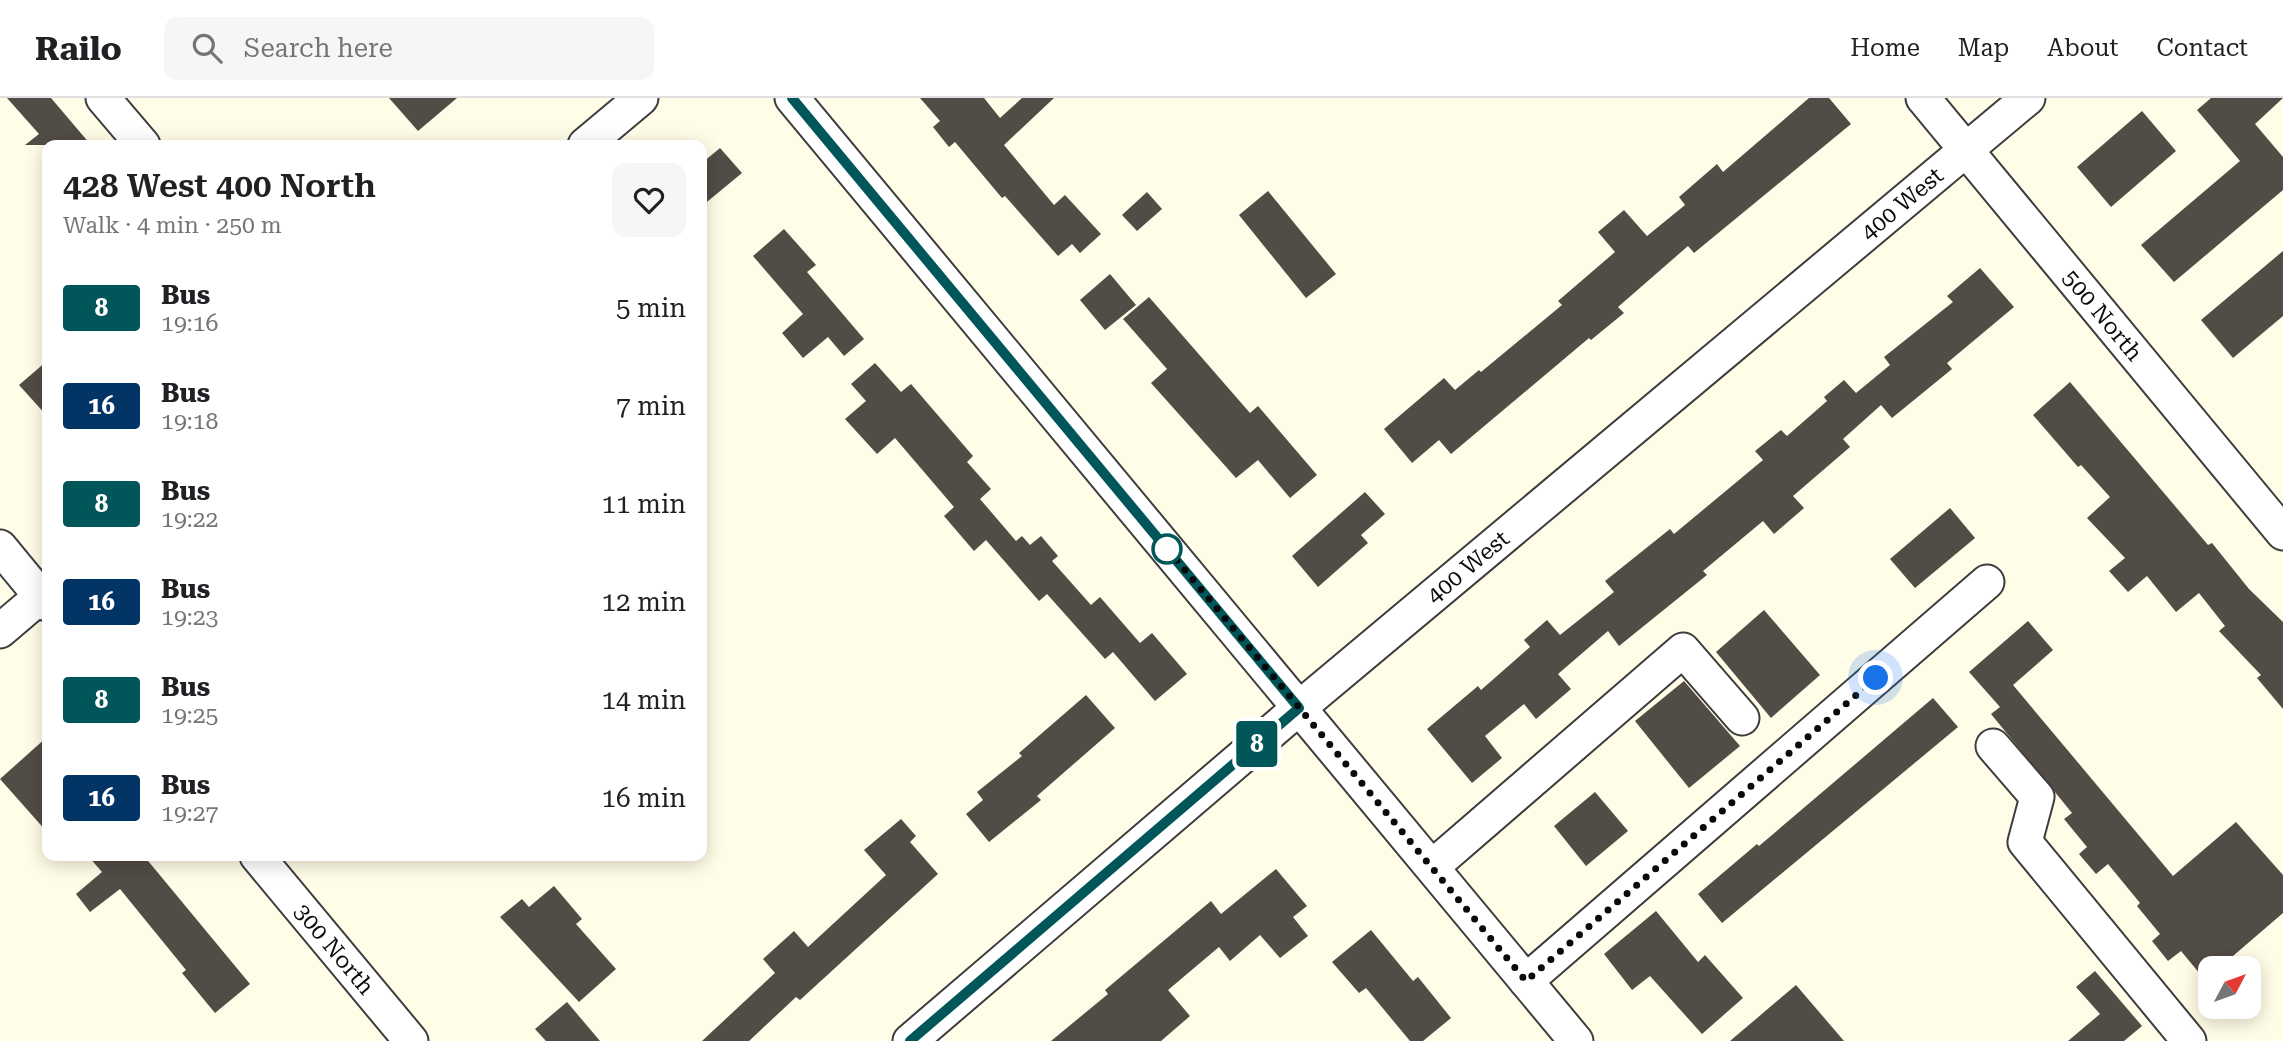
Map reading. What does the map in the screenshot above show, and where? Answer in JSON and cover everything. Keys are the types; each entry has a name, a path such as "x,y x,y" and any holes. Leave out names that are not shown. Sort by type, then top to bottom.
{"street":[{"path":"103,98 139,140"},
{"path":"590,140 641,98"},
{"path":"792,98 1576,1041"},
{"name":"500 North","path":"1923,98 2283,533"},
{"name":"400 West","path":"910,1041 1299,708 2028,98"},
{"path":"0,547 42,594"},
{"path":"1526,981 1987,582"},
{"path":"0,631 42,599"},
{"path":"1432,867 1683,650 1742,718"},
{"path":"1993,746 2037,797 2025,842 2189,1041"},
{"name":"300 North","path":"261,861 411,1041"}],"building":[{"path":"7,98 51,98 87,140 42,140 42,145 25,145 39,134"},
{"path":"389,98 457,98 418,131"},
{"path":"920,98 984,98 1000,118 1022,98 1054,98 1004,145 1054,205 1065,195 1101,234 1080,253 1072,244 1058,256 1005,196 1002,198 955,142 949,147 933,127 940,121"},
{"path":"1809,98 1829,98 1851,124 1694,253 1688,246 1618,307 1624,313 1591,340 1589,338 1451,454 1439,440 1412,463 1384,429 1444,378 1455,390 1479,370 1481,372 1562,305 1558,301 1615,252 1598,232 1624,210 1647,236 1685,205 1679,197 1717,164 1723,172"},
{"path":"2211,98 2283,98 2255,124 2283,157 2283,190 2174,282 2141,245 2240,161 2197,110"},
{"path":"2142,111 2176,151 2111,207 2077,167"},
{"path":"720,148 742,173 707,202 707,159"},
{"path":"1268,191 1336,274 1306,298 1239,215"},
{"path":"1147,192 1162,209 1137,231 1122,215"},
{"path":"784,229 816,265 807,272 864,339 844,356 828,337 803,358 782,333 803,314 753,256"},
{"path":"2283,251 2283,316 2233,358 2201,320"},
{"path":"1980,268 2014,307 1947,363 1952,369 1892,418 1881,405 1843,439 1850,447 1793,496 1804,508 1774,534 1763,521 1703,571 1707,575 1619,646 1608,631 1558,674 1571,689 1536,719 1524,704 1485,736 1502,758 1472,783 1427,729 1478,686 1481,690 1530,647 1524,640 1547,620 1560,635 1614,592 1605,581 1670,529 1674,534 1763,460 1755,451 1781,430 1787,436 1827,401 1824,397 1844,380 1856,393 1890,365 1884,357 1953,302 1947,296"},
{"path":"1110,274 1136,305 1105,330 1080,300"},
{"path":"1149,297 1250,413 1258,406 1317,475 1290,498 1258,460 1236,478 1151,383 1167,369 1123,319"},
{"path":"875,363 901,392 911,384 973,456 967,462 991,489 980,499 1016,541 1022,536 1030,545 1041,536 1058,556 1052,561 1091,605 1100,597 1140,643 1152,633 1187,674 1155,701 1113,652 1105,659 1047,594 1039,601 986,540 974,551 944,516 954,507 895,438 877,454 845,419 866,401 851,384"},
{"path":"42,365 42,410 19,385"},
{"path":"2070,382 2208,545 2212,543 2249,589 2283,622 2283,709 2257,678 2261,675 2219,631 2225,626 2199,593 2176,612 2147,576 2128,592 2109,571 2125,558 2087,518 2110,497 2081,465 2078,467 2033,415"},
{"path":"1365,492 1385,514 1361,535 1368,543 1318,587 1292,556"},
{"path":"1950,508 1975,538 1915,588 1890,559"},
{"path":"1764,610 1820,675 1771,718 1716,652"},
{"path":"2028,621 2053,650 2013,685 2173,876 2236,822 2283,875 2283,913 2233,956 2198,956 2198,972 2181,951 2168,961 2152,941 2160,934 2137,906 2140,903 2108,864 2096,874 2079,854 2087,847 2064,819 2072,813 1991,714 2000,707 1969,672"},
{"path":"1684,681 1740,746 1689,788 1635,721"},
{"path":"1086,695 1115,728 1037,796 1041,800 989,842 966,814 983,800 977,792 1022,756 1019,753"},
{"path":"1933,698 1958,727 1722,923 1698,894 1757,844 1759,846"},
{"path":"42,741 42,826 0,779"},
{"path":"1595,792 1628,831 1586,866 1554,826"},
{"path":"901,819 916,836 910,842 938,874 800,1000 796,997 749,1041 702,1041 775,973 763,959 794,931 808,947 886,875 864,850"},
{"path":"92,861 148,861 250,984 215,1013 182,973 186,970 120,889 90,912 76,894 102,872"},
{"path":"1276,869 1307,906 1293,917 1308,936 1280,958 1260,935 1230,961 1219,947 1168,990 1190,1016 1161,1041 1051,1041 1108,994 1105,990 1211,901 1221,914"},
{"path":"554,886 582,919 576,924 616,969 579,1002 500,917 522,899 529,907"},
{"path":"1656,911 1698,962 1705,955 1743,998 1702,1034 1650,976 1632,990 1604,954"},
{"path":"1371,930 1413,981 1418,977 1451,1018 1423,1041 1410,1041 1366,988 1359,993 1332,962"},
{"path":"2095,971 2142,1026 2124,1041 2068,1041 2100,1014 2076,987"},
{"path":"1796,985 1844,1041 1730,1041"},
{"path":"567,1002 600,1041 546,1041 535,1029"}],"bus line":[{"name":"8","path":"792,98 1299,708 910,1041"}],"route":[{"path":"1167,549 1160,540 1526,981 1876,678"}]}
